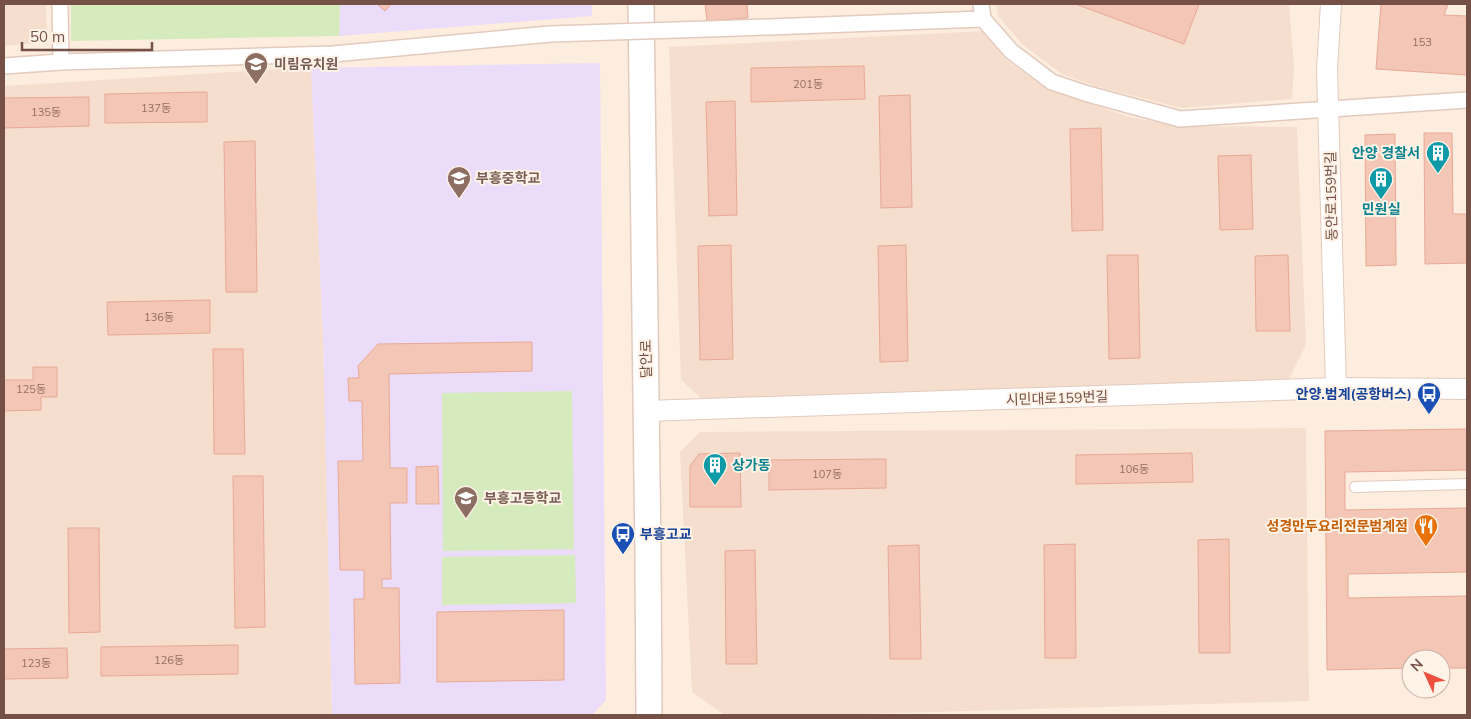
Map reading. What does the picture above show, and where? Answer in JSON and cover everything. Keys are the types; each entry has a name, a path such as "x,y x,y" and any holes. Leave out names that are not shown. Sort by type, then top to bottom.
{"street":[{"path":"60,4 61,62"},
{"name":"달안로","path":"641,4 649,715"},
{"path":"981,4 983,19 1011,51 1052,82 1088,94 1180,118 1467,100"},
{"name":"동안로159번길","path":"1331,4 1326,69 1336,388"},
{"path":"4,66 61,62 333,54 550,34 983,19"},
{"name":"시민대로159번길","path":"646,411 1336,388 1467,389"}],"lane":[{"path":"1355,487 1467,484"}],"shaded area":[{"path":"4,4 46,4 47,42 4,46"},
{"path":"340,4 592,4 592,16 339,36"},
{"path":"996,4 1289,4 1294,67 1292,99 1181,108 1095,86 1062,74 1023,45 998,16"},
{"path":"983,31 1005,59 1047,89 1129,117 1177,126 1297,127 1306,345 1287,383 702,399 681,380 669,47"},
{"path":"600,63 606,700 592,715 332,715 323,339 311,68"},
{"path":"311,67 323,339 332,715 4,715 4,86"},
{"path":"1306,428 1309,701 829,715 725,715 692,692 680,452 700,432"}],"green space":[{"path":"71,4 340,4 339,36 71,41"},
{"path":"572,391 574,549 443,551 442,393"},
{"path":"575,555 576,603 442,605 442,557"}],"building":[{"path":"377,4 391,4 385,11"},
{"path":"705,4 747,4 748,18 707,21"},
{"path":"1079,4 1199,4 1184,44"},
{"path":"1381,4 1448,4 1444,15 1467,16 1467,75 1376,69"},
{"path":"864,66 865,99 751,102 751,68"},
{"path":"207,92 207,122 105,123 105,94"},
{"path":"910,95 912,207 881,208 879,96"},
{"path":"89,97 89,126 4,128 4,98"},
{"path":"735,101 737,215 709,216 706,102"},
{"path":"1101,128 1103,230 1072,231 1070,129"},
{"name":"안양 경찰서","path":"1424,133 1452,133 1453,214 1467,214 1467,263 1425,264"},
{"name":"민원실","path":"1395,134 1396,265 1366,266 1365,135"},
{"path":"255,141 257,292 226,292 224,142"},
{"path":"1251,155 1253,229 1220,230 1218,156"},
{"path":"731,245 733,359 700,360 698,246"},
{"path":"906,245 908,361 880,362 878,246"},
{"path":"1107,255 1138,255 1140,358 1109,359"},
{"path":"1288,255 1290,331 1256,331 1255,256"},
{"path":"210,300 210,333 108,335 107,302"},
{"path":"532,342 532,371 389,374 390,468 407,468 407,503 390,503 391,579 382,579 382,588 399,588 400,683 355,684 354,599 364,599 364,570 340,570 338,461 363,461 362,401 349,401 348,378 359,378 358,366 378,344"},
{"path":"213,349 243,349 245,454 214,454"},
{"path":"33,367 57,367 57,397 41,397 41,410 4,411 4,380 33,380"},
{"path":"1467,429 1467,470 1345,472 1345,510 1467,508 1467,572 1348,574 1348,598 1467,596 1467,668 1451,668 1451,649 1401,649 1401,668 1327,670 1325,431"},
{"name":"상가동","path":"740,453 741,507 690,507 690,466 699,454"},
{"path":"1192,453 1193,482 1076,484 1076,455"},
{"path":"886,459 886,488 769,490 769,460"},
{"path":"438,466 439,504 416,504 416,467"},
{"path":"233,476 263,476 265,627 235,628"},
{"path":"68,528 99,528 100,632 69,633"},
{"path":"1229,539 1230,653 1199,653 1198,540"},
{"path":"1075,544 1076,658 1045,658 1044,545"},
{"path":"919,545 921,659 890,659 888,546"},
{"path":"755,550 757,664 726,664 725,551"},
{"path":"564,610 564,680 437,682 437,612"},
{"path":"238,645 238,674 101,676 101,647"},
{"path":"67,648 68,678 4,679 4,649"}],"place":[{"name":"미림유치원","path":"256,85"},
{"name":"안양 경찰서","path":"1438,174"},
{"name":"부흥중학교","path":"459,199"},
{"name":"민원실","path":"1381,200"},
{"name":"안양.범계(공항버스)","path":"1429,415"},
{"name":"상가동","path":"715,486"},
{"name":"부흥고등학교","path":"466,519"},
{"name":"성경만두요리전문범계점","path":"1426,547"},
{"name":"부흥고교","path":"623,555"}]}
